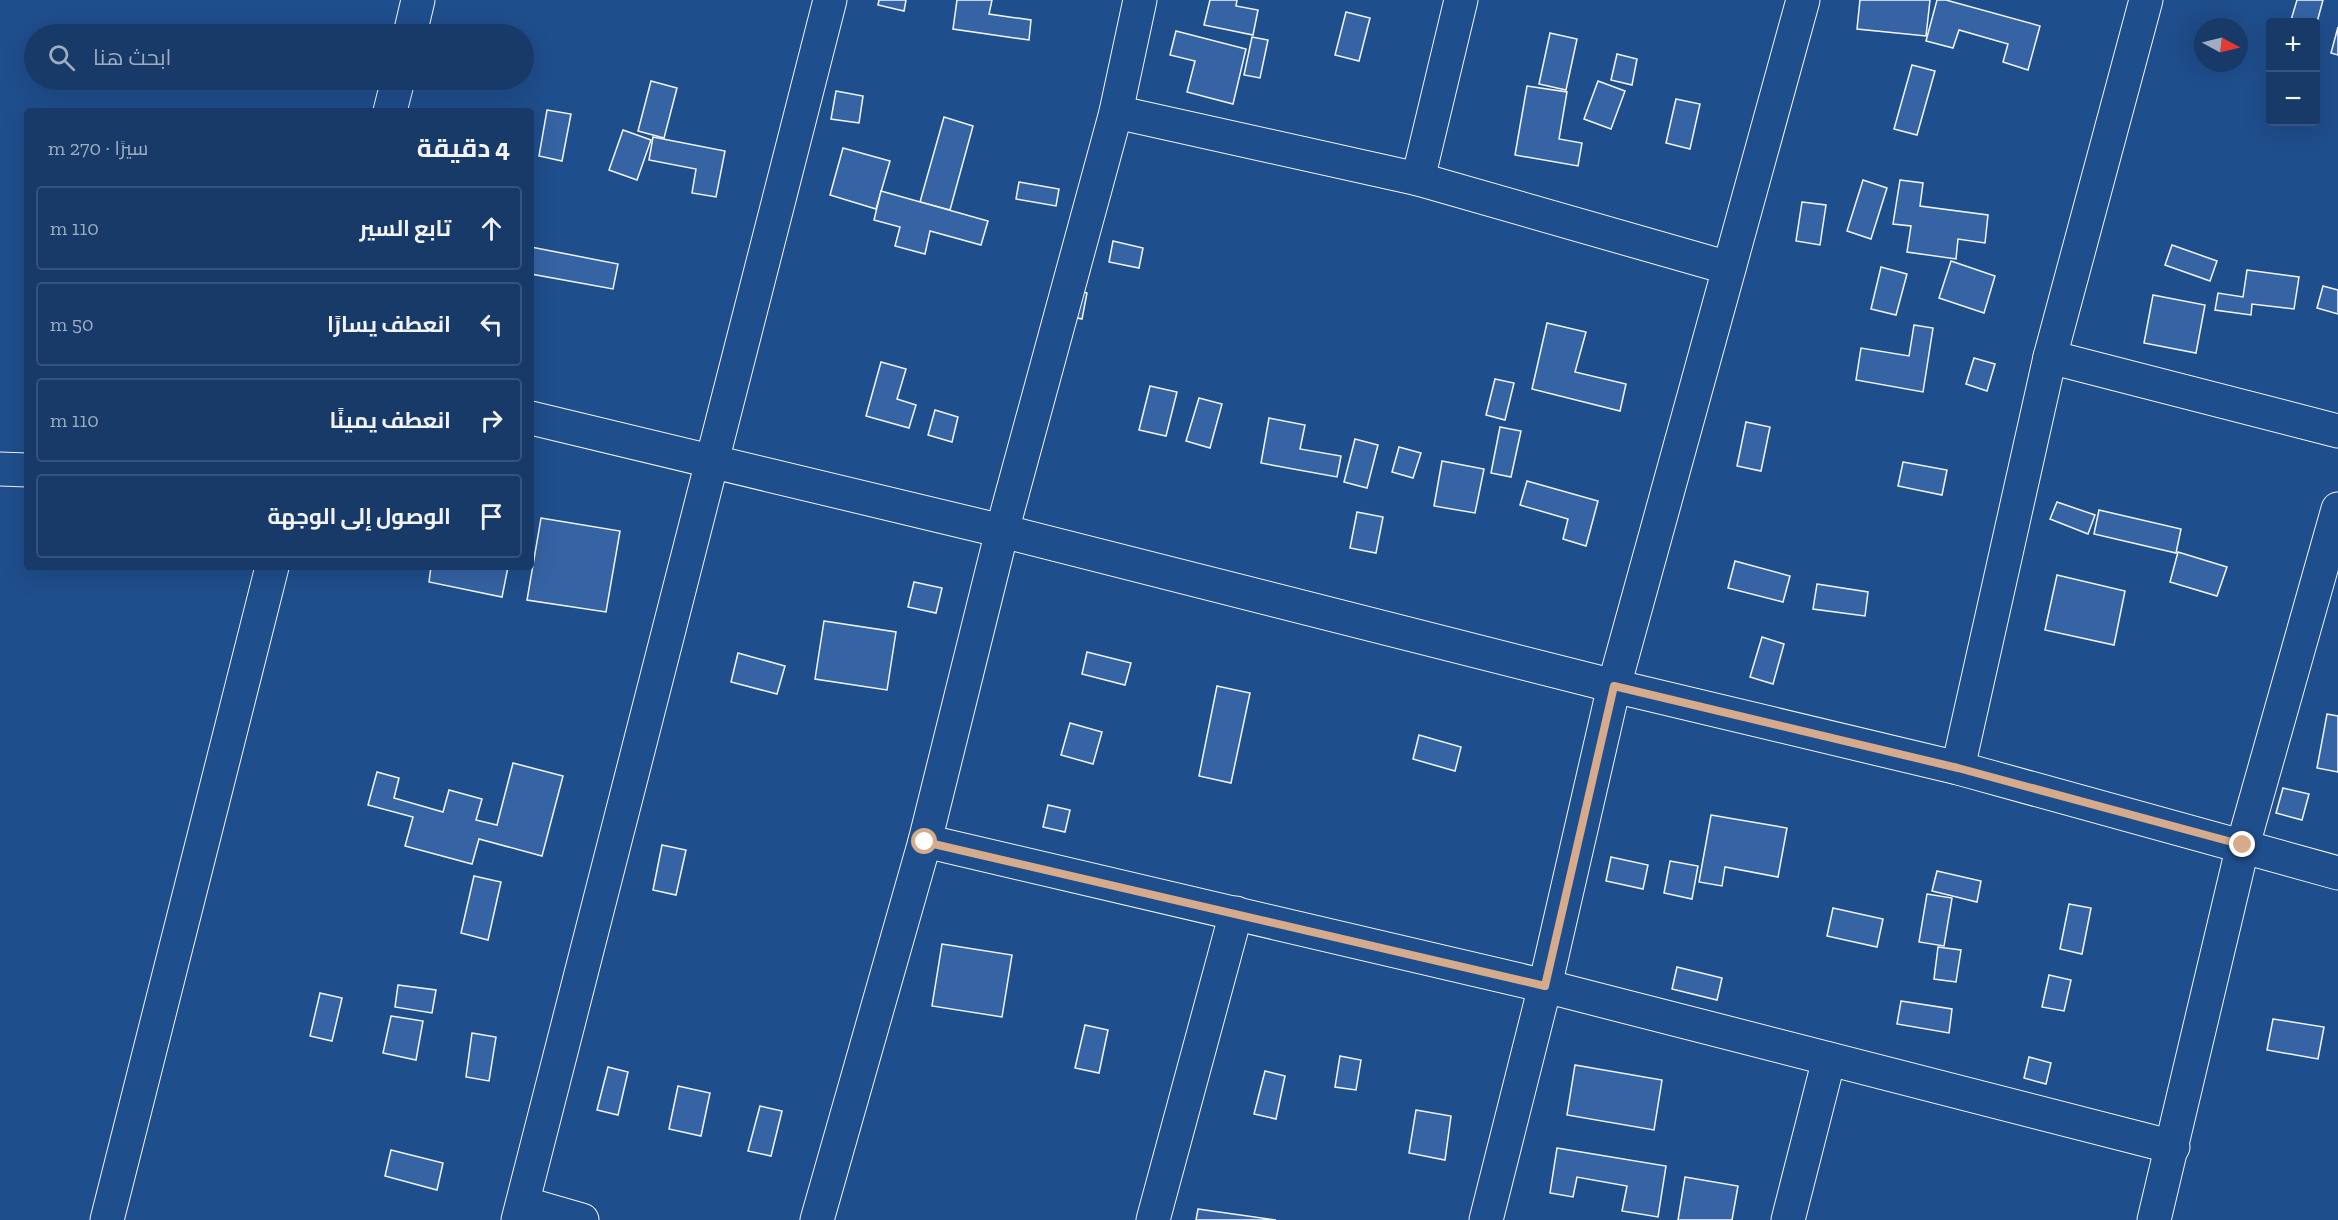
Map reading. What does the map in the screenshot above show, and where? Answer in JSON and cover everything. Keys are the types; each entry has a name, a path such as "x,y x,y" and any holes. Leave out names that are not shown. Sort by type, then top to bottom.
{"street":[{"path":"412,24 418,0"},
{"path":"582,1220 520,1211 830,0"},
{"path":"818,1220 925,842 1002,531 1116,112 1140,0"},
{"path":"1418,179 1461,0"},
{"path":"1486,1220 1545,986 1614,686 1803,0"},
{"path":"1958,768 2050,357 2146,0"},
{"path":"391,108 395,90"},
{"path":"1116,112 1418,179 1729,268"},
{"path":"2050,357 2338,431"},
{"path":"534,419 1002,531 1614,686 1958,768 2338,873"},
{"path":"0,469 24,470"},
{"path":"2154,1220 2243,845 2338,509"},
{"path":"107,1220 271,570"},
{"path":"925,842 1545,986 2172,1147"},
{"path":"1153,1220 1236,913"},
{"path":"1788,1220 1829,1059"}],"building":[{"path":"879,0 906,0 904,11 878,5"},
{"path":"957,0 992,0 989,14 1031,20 1029,40 953,29"},
{"path":"1210,0 1237,0 1236,6 1258,10 1253,35 1204,25"},
{"path":"1860,0 1930,0 1926,36 1857,29"},
{"path":"1937,0 1946,0 2040,26 2028,70 2003,62 2008,44 1959,30 1953,48 1926,41"},
{"path":"2297,0 2323,0 2318,18 2292,18"},
{"path":"1346,12 1370,18 1359,61 1335,55"},
{"path":"2338,27 2338,55 2331,53"},
{"path":"1176,31 1246,49 1233,104 1187,92 1195,61 1170,55"},
{"path":"1550,33 1577,39 1566,90 1539,84"},
{"path":"1252,37 1268,40 1260,78 1244,75"},
{"path":"1617,54 1637,59 1632,85 1611,80"},
{"path":"1912,65 1935,71 1917,135 1894,129"},
{"path":"651,81 677,88 664,138 638,131"},
{"path":"1598,81 1625,91 1611,129 1584,119"},
{"path":"1527,86 1567,92 1559,139 1582,143 1578,166 1515,155"},
{"path":"836,91 863,96 859,123 831,119"},
{"path":"1676,99 1700,104 1690,149 1666,143"},
{"path":"547,110 571,114 562,161 539,156"},
{"path":"944,117 973,126 950,210 920,202"},
{"path":"623,130 651,140 637,180 609,170"},
{"path":"653,137 725,151 716,197 692,193 696,169 649,160"},
{"path":"843,148 890,161 876,209 830,195"},
{"path":"1863,180 1887,188 1871,239 1847,231"},
{"path":"1900,180 1923,183 1920,206 1988,215 1985,243 1958,239 1956,259 1907,252 1911,226 1893,224"},
{"path":"1019,182 1059,189 1056,206 1016,199"},
{"path":"881,191 988,221 981,245 930,231 925,254 895,246 900,227 874,220"},
{"path":"1802,202 1826,205 1820,245 1796,241"},
{"path":"1113,241 1143,248 1139,268 1109,262"},
{"path":"2172,245 2217,261 2210,281 2165,265"},
{"path":"534,248 618,264 613,289 534,275"},
{"path":"1951,261 1995,276 1984,313 1939,298"},
{"path":"1881,267 1907,274 1896,315 1871,309"},
{"path":"2247,270 2299,277 2294,309 2252,304 2251,315 2215,310 2218,293 2243,297"},
{"path":"2323,286 2338,290 2338,314 2317,308"},
{"path":"1069,288 1087,293 1082,319 1064,315"},
{"path":"2153,295 2205,305 2196,353 2144,343"},
{"path":"1547,323 1586,332 1575,372 1626,384 1620,411 1532,389"},
{"path":"1914,325 1933,328 1923,392 1856,380 1861,348 1909,356"},
{"path":"1974,358 1995,364 1987,391 1966,384"},
{"path":"881,362 906,369 897,399 916,405 909,428 866,416"},
{"path":"1495,379 1514,383 1505,420 1486,415"},
{"path":"1150,386 1177,392 1166,436 1139,430"},
{"path":"1199,398 1222,404 1210,448 1186,441"},
{"path":"935,410 958,417 952,442 928,435"},
{"path":"1269,418 1305,425 1300,449 1341,456 1337,477 1261,463"},
{"path":"1746,422 1770,427 1761,471 1737,466"},
{"path":"1500,427 1521,431 1511,477 1491,473"},
{"path":"1355,439 1378,445 1367,488 1344,482"},
{"path":"1399,447 1421,453 1413,478 1392,472"},
{"path":"1442,461 1484,469 1475,513 1434,506"},
{"path":"1903,462 1947,470 1942,495 1898,486"},
{"path":"1527,481 1598,501 1586,546 1563,539 1568,519 1520,505"},
{"path":"2057,502 2095,515 2088,534 2050,519"},
{"path":"2099,510 2181,529 2176,553 2094,534"},
{"path":"1357,512 1383,517 1376,553 1350,548"},
{"path":"541,518 620,531 606,612 527,600 532,570 534,570"},
{"path":"2178,552 2227,567 2217,596 2170,582"},
{"path":"1735,561 1790,576 1783,602 1728,588"},
{"path":"431,570 507,570 502,597 429,582"},
{"path":"2057,575 2125,591 2114,645 2045,630"},
{"path":"914,582 942,588 936,613 908,607"},
{"path":"1817,584 1868,592 1865,616 1813,609"},
{"path":"824,621 896,632 887,690 815,679"},
{"path":"1762,637 1784,644 1773,684 1750,677"},
{"path":"1087,652 1131,663 1125,685 1082,674"},
{"path":"738,653 785,666 777,694 731,682"},
{"path":"1217,686 1250,693 1231,783 1199,776"},
{"path":"2327,714 2338,716 2338,772 2317,768"},
{"path":"1070,723 1102,732 1093,764 1061,755"},
{"path":"1419,735 1461,747 1455,771 1413,759"},
{"path":"513,763 563,776 542,856 479,839 472,864 405,846 413,817 368,805 377,772 399,778 394,798 443,812 449,790 482,799 476,820 497,825"},
{"path":"2283,788 2309,794 2302,820 2276,813"},
{"path":"1048,805 1070,810 1065,832 1043,827"},
{"path":"1711,815 1787,828 1778,877 1725,867 1722,886 1699,882"},
{"path":"662,845 686,850 676,895 653,890"},
{"path":"1611,857 1648,865 1643,889 1606,881"},
{"path":"1670,861 1698,866 1692,899 1664,893"},
{"path":"1937,871 1981,881 1977,902 1932,891"},
{"path":"474,876 501,882 488,940 461,933"},
{"path":"1927,894 1952,898 1944,946 1919,942"},
{"path":"2069,904 2091,908 2082,954 2060,949"},
{"path":"1833,908 1883,919 1877,947 1827,936"},
{"path":"942,944 1012,955 1002,1017 932,1006"},
{"path":"1938,947 1961,950 1956,982 1934,979"},
{"path":"1677,967 1722,978 1717,1000 1672,989"},
{"path":"2049,975 2071,980 2064,1011 2042,1007"},
{"path":"398,985 436,990 432,1013 395,1007"},
{"path":"320,993 342,998 332,1041 310,1036"},
{"path":"1901,1001 1952,1009 1949,1033 1897,1024"},
{"path":"391,1016 423,1021 416,1060 383,1053"},
{"path":"2273,1019 2324,1027 2318,1059 2267,1050"},
{"path":"1085,1025 1108,1030 1099,1073 1075,1068"},
{"path":"472,1033 496,1037 489,1081 466,1077"},
{"path":"1340,1056 1361,1060 1356,1090 1335,1087"},
{"path":"2029,1057 2051,1063 2046,1084 2024,1078"},
{"path":"1575,1065 1662,1080 1654,1130 1567,1115"},
{"path":"608,1067 628,1072 618,1115 597,1110"},
{"path":"1265,1071 1285,1076 1276,1119 1254,1114"},
{"path":"678,1086 710,1093 701,1136 669,1129"},
{"path":"760,1106 782,1111 771,1156 748,1151"},
{"path":"1416,1110 1451,1116 1445,1160 1409,1153"},
{"path":"1557,1148 1666,1166 1658,1217 1622,1211 1627,1186 1577,1177 1573,1197 1550,1193"},
{"path":"391,1150 443,1163 437,1190 385,1176"},
{"path":"1685,1177 1738,1186 1732,1220 1678,1220"},
{"path":"1198,1209 1276,1220 1196,1220"}],"route":[{"path":"925,842 1545,986 1614,686 1958,768 2243,845"}]}
